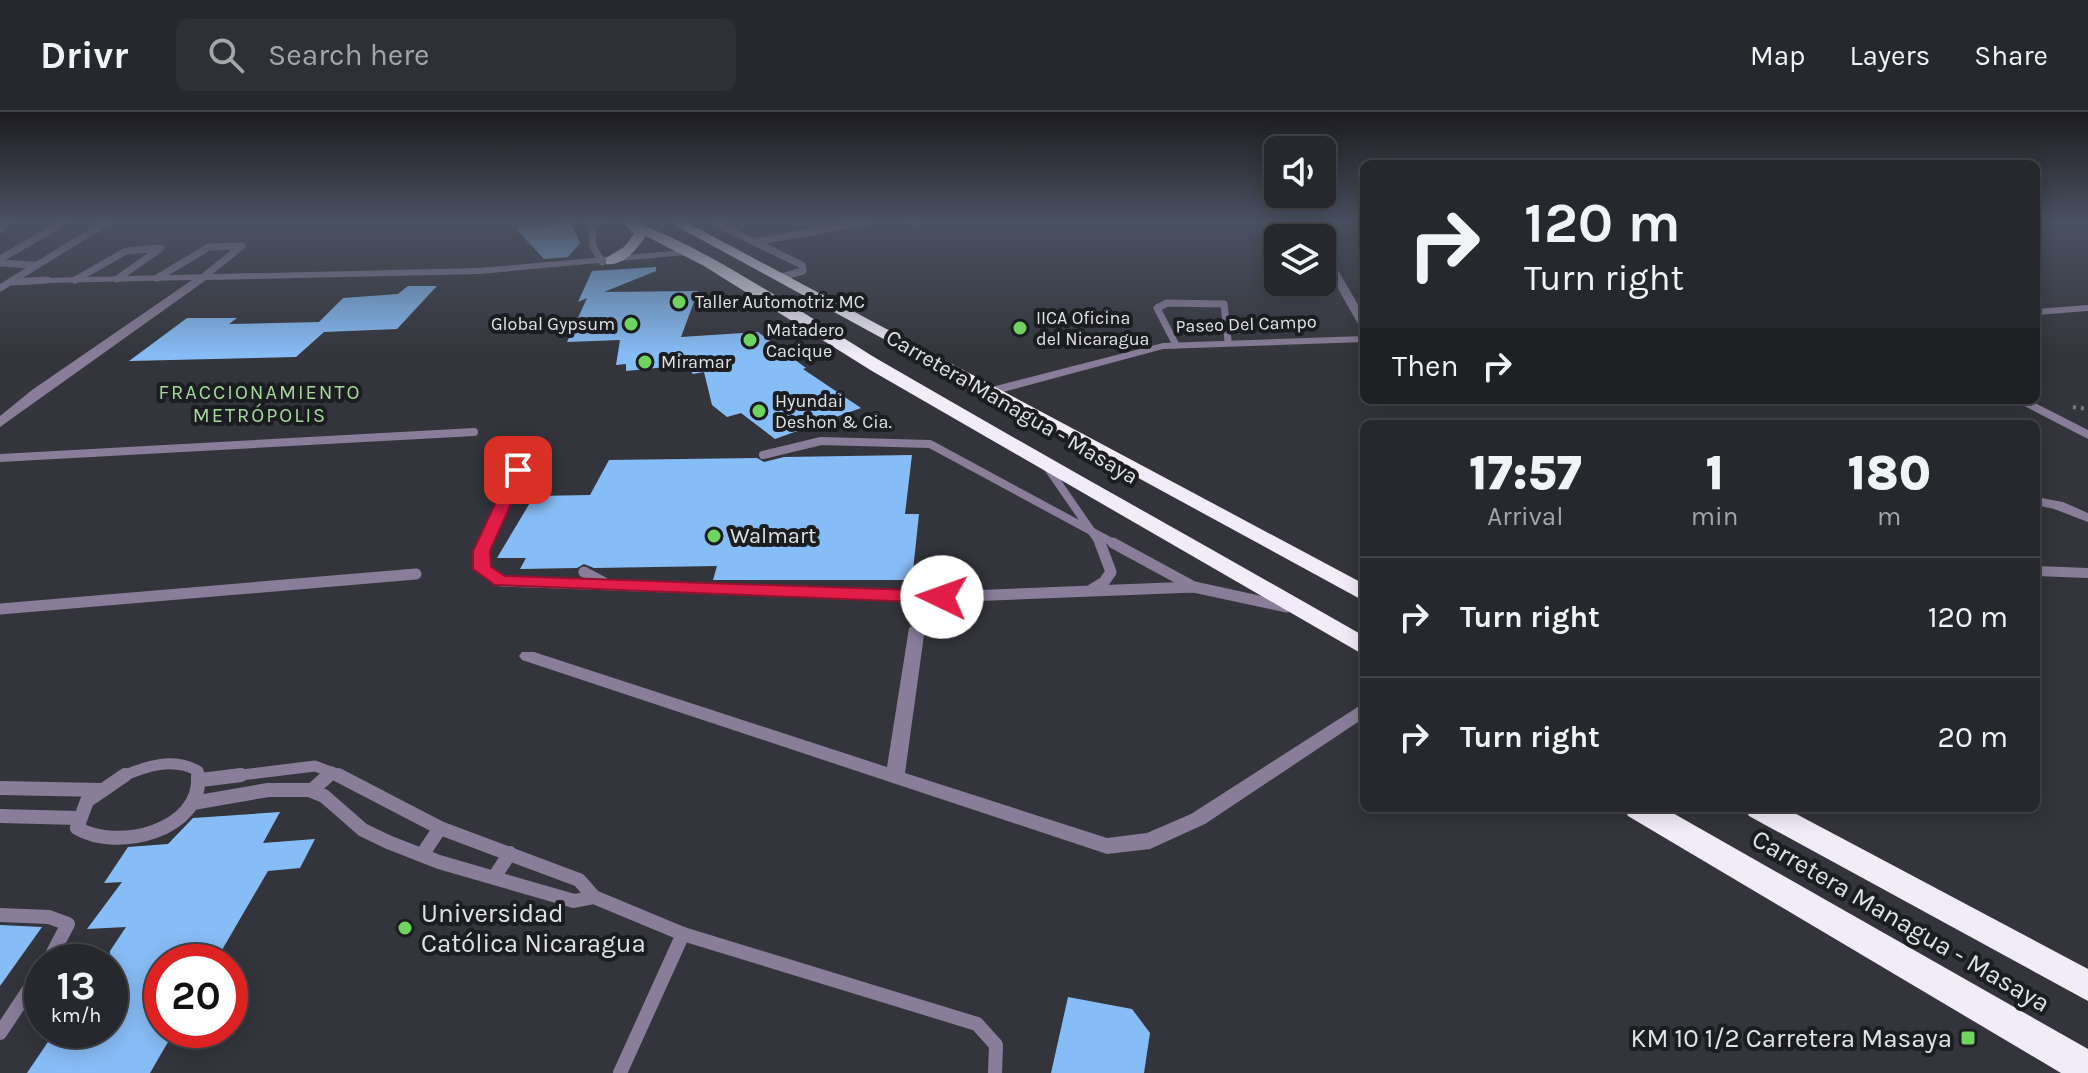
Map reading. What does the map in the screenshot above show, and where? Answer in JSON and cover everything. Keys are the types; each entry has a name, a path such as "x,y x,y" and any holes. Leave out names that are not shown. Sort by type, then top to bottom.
{"highway":[{"name":"Carretera Managua - Masaya","path":"715,267 878,367 1360,645"},
{"path":"752,267 780,276"},
{"name":"Carretera Managua - Masaya","path":"762,267 1360,592"},
{"path":"878,367 919,368 925,364 922,353"},
{"path":"929,394 932,378 963,376"},
{"name":"Carretera Managua - Masaya","path":"1646,812 2088,1069"},
{"name":"Carretera Managua - Masaya","path":"1767,812 2088,986"}],"street":[{"path":"47,280 450,272 524,267"},
{"path":"1336,276 1360,317"},
{"path":"0,423 36,393 202,278"},
{"path":"2040,312 2088,308"},
{"name":"Paseo Del Campo","path":"992,391 1176,345 1360,339"},
{"path":"2027,404 2088,435"},
{"path":"2040,502 2058,505 2088,518"},
{"path":"2040,571 2088,573"},
{"path":"895,778 917,628"},
{"path":"528,656 1107,846 1150,841 1198,819 1360,712"}],"lane":[{"path":"11,282 34,267"},
{"path":"75,280 97,267"},
{"path":"117,279 134,267"},
{"path":"157,278 174,267"},
{"path":"202,278 216,267"},
{"path":"780,276 803,271 802,267"},
{"path":"0,284 47,280"},
{"path":"1176,345 1157,308 1167,303 1224,304 1228,341"},
{"path":"0,458 474,432"},
{"path":"763,455 783,444 904,441 930,444 1194,587"},
{"path":"1042,460 1105,548 1111,569 1106,582 1090,591"},
{"path":"518,470 482,551 482,569 501,581 942,597 1194,587 1297,609"},
{"path":"584,572 605,583"},
{"path":"0,609 416,574"},
{"path":"167,763 186,764 198,771 201,780 201,790 193,803 176,818 127,840 104,842 87,838 77,828 78,818 100,790 119,777 167,763"},
{"path":"201,780 315,766 332,772 440,828 579,880 594,897 683,934 977,1024 994,1036 1000,1051 995,1073"},
{"path":"312,790 332,772"},
{"path":"0,788 100,790"},
{"path":"193,803 294,789 312,790 329,800 361,829 422,855 574,901 594,897"},
{"path":"0,816 78,818"},
{"path":"422,855 440,828"},
{"path":"495,876 510,853"},
{"path":"0,915 49,917 68,924 57,944"},
{"path":"620,1073 683,934"},
{"path":"0,1033 24,997"}],"building":[{"path":"656,267 656,271 604,292 698,291 681,337 758,332 806,368 803,369 861,408 775,439 741,413 727,417 712,405 704,372 693,374 686,365 626,371 626,364 616,365 620,340 567,342 587,298 578,302 592,271"},
{"path":"408,286 437,286 397,329 324,332 296,357 129,361 187,318 237,318 229,324 319,322 343,298 398,294"},
{"name":"Walmart","path":"912,455 905,514 919,514 912,580 713,580 717,566 594,568 584,564 577,568 520,569 526,558 497,558 534,496 590,495 609,460 757,458 764,462 784,457"},
{"path":"280,812 263,843 315,839 300,868 268,871 225,944 144,944 144,1048 165,1048 150,1073 27,1073 44,1048 128,1048 128,944 115,944 126,927 87,929 122,882 104,883 128,847 168,844 193,818"},
{"path":"0,925 42,927 30,944 24,944 24,952 0,986"},
{"path":"1068,997 1132,1009 1150,1033 1144,1073 1051,1073"}],"place":[{"name":"Taller Automotriz MC","path":"679,302"},
{"name":"Global Gypsum","path":"631,324"},
{"name":"IICA Oficina del Nicaragua","path":"1020,328"},
{"name":"Matadero Cacique","path":"750,340"},
{"name":"Miramar","path":"645,362"},
{"name":"Hyundai Deshon & Cia.","path":"759,411"},
{"name":"Walmart","path":"714,536"},
{"name":"Universidad Católica Nicaragua","path":"405,928"},
{"name":"KM 10 1/2 Carretera Masaya","path":"1968,1038"}],"district":[{"name":"FRACCIONAMIENTO METRÓPOLIS","path":"260,404"}],"route":[{"path":"518,470 482,551 482,569 501,581 942,597"}]}
